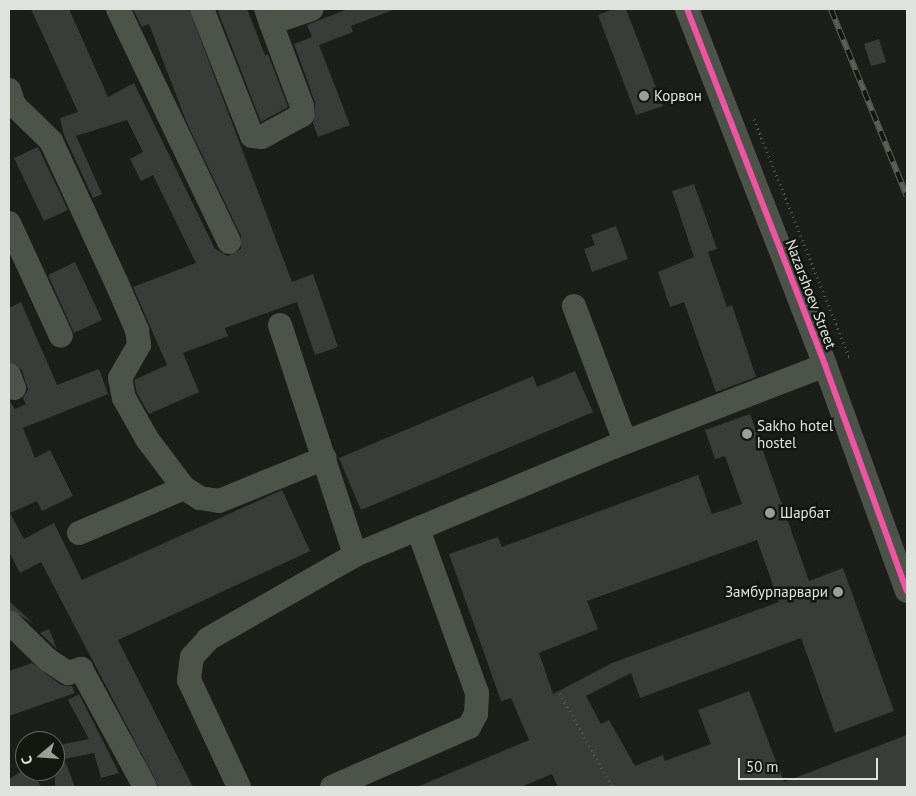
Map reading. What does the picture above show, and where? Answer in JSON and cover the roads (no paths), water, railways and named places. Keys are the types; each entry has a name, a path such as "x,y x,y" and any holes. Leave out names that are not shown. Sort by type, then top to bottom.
{"street":[{"path":"118,9 229,242"},
{"path":"202,9 252,136 262,137 302,115 302,106 268,16 312,9"},
{"name":"Nazarshoev Street","path":"687,9 826,365 907,591"},
{"path":"11,101 51,141 117,284 137,330 139,345 120,378 124,398 147,439 184,488 200,498 219,501 325,458"},
{"path":"9,223 16,258 61,336"},
{"path":"574,306 624,442"},
{"path":"280,326 325,458 355,555"},
{"path":"239,787 189,680 192,657 208,639 355,555 624,442 826,365"},
{"path":"79,533 184,488"},
{"path":"332,787 469,727 476,714 477,693 418,529"},
{"path":"9,622 48,660 68,673 81,669 144,787"}],"railway":[{"path":"831,9 907,196"}],"place":[{"name":"Корвон","path":"644,96"},
{"name":"Sakho hotel hostel","path":"747,434"},
{"name":"Шарбат","path":"770,513"},
{"name":"Замбурпарвари","path":"838,592"}]}
